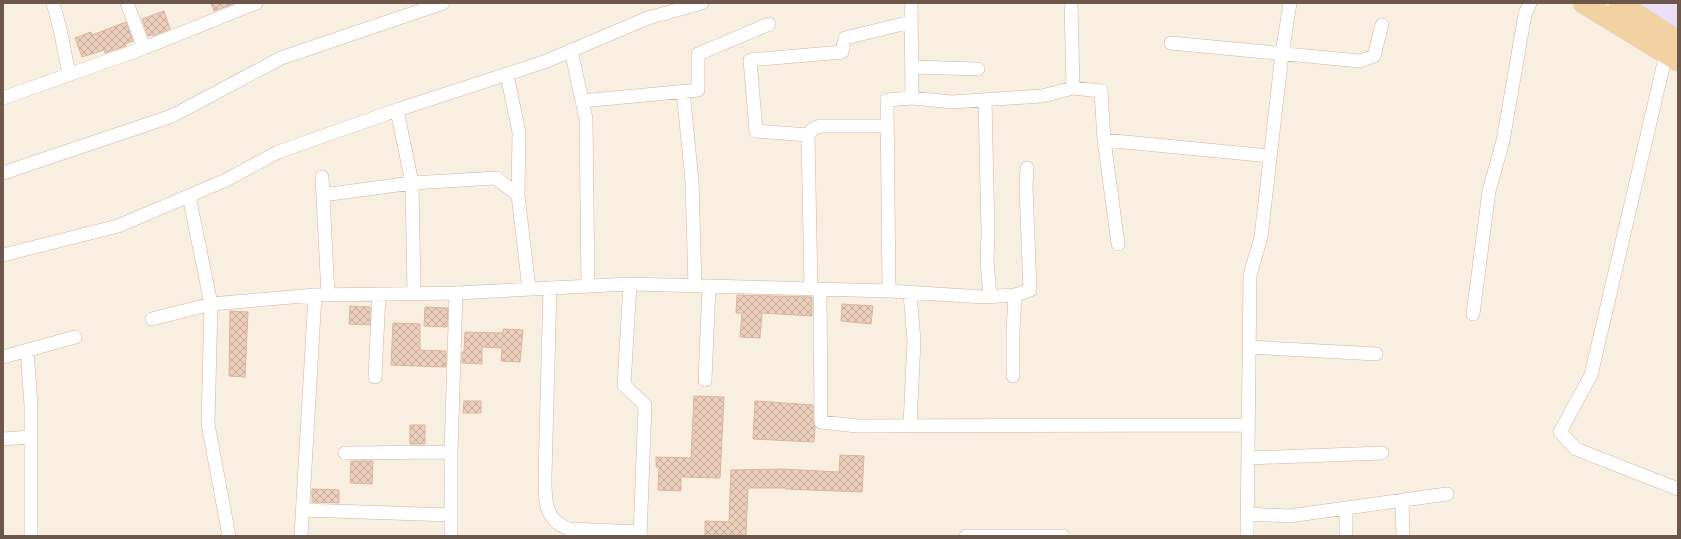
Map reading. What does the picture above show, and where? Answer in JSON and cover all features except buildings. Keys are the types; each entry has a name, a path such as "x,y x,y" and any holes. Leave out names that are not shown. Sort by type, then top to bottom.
{"main road":[{"path":"1583,3 1674,52"},
{"path":"1618,3 1674,52"}],"street":[{"path":"54,3 69,74"},
{"path":"128,3 144,48"},
{"path":"3,98 144,48 256,3"},
{"path":"3,173 172,116 281,58 443,3"},
{"path":"3,256 118,226 226,180 278,152 397,110 507,75 648,18 702,3"},
{"path":"911,3 912,98"},
{"path":"1071,3 1073,88"},
{"path":"1248,536 1250,275 1261,237 1282,54 1290,3"},
{"path":"1473,314 1489,191 1503,141 1525,14 1530,3"},
{"path":"808,135 756,132 750,60 842,52 845,38 911,22"},
{"path":"582,100 698,90 698,54 769,24"},
{"path":"1171,43 1353,61 1367,60 1374,56 1382,25"},
{"path":"571,50 586,119 588,286"},
{"path":"1674,52 1591,375 1560,432 1576,449 1678,489"},
{"path":"912,68 978,69"},
{"path":"507,75 519,132 518,195 529,289"},
{"path":"889,291 887,100 912,98 952,102 1042,96 1073,88 1100,91 1104,140 1118,244"},
{"path":"683,91 692,181 695,286"},
{"path":"985,100 988,233 987,261 990,297"},
{"path":"397,110 412,183 414,293"},
{"path":"887,126 820,126 813,129 808,135 821,422 857,426 1248,425"},
{"path":"1104,140 1270,156"},
{"path":"152,319 211,304 314,295 456,293 630,284 889,291 990,297 1016,295 1030,290 1026,186 1027,168"},
{"path":"322,177 328,295"},
{"path":"323,195 412,183 496,178 518,195"},
{"path":"189,196 211,304 208,424 229,536"},
{"path":"550,288 545,474 545,500 548,512 558,526 568,529 640,534 645,405 624,385 630,284"},
{"path":"705,380 709,286"},
{"path":"451,536 451,452 456,293"},
{"path":"910,293 914,341 910,425"},
{"path":"375,377 379,294"},
{"path":"301,536 314,295"},
{"path":"1013,376 1012,332 1016,295"},
{"path":"3,357 75,337"},
{"path":"1249,347 1376,354"},
{"path":"27,350 31,405 31,536"},
{"path":"3,439 31,437"},
{"path":"345,453 451,452"},
{"path":"1248,458 1382,453"},
{"path":"1248,514 1289,516 1447,494"},
{"path":"1402,500 1404,536"},
{"path":"1346,508 1346,536"},
{"path":"302,510 451,515"},
{"path":"966,536 1063,536"}],"shaded area":[{"path":"1637,3 1678,3 1678,37"}]}
